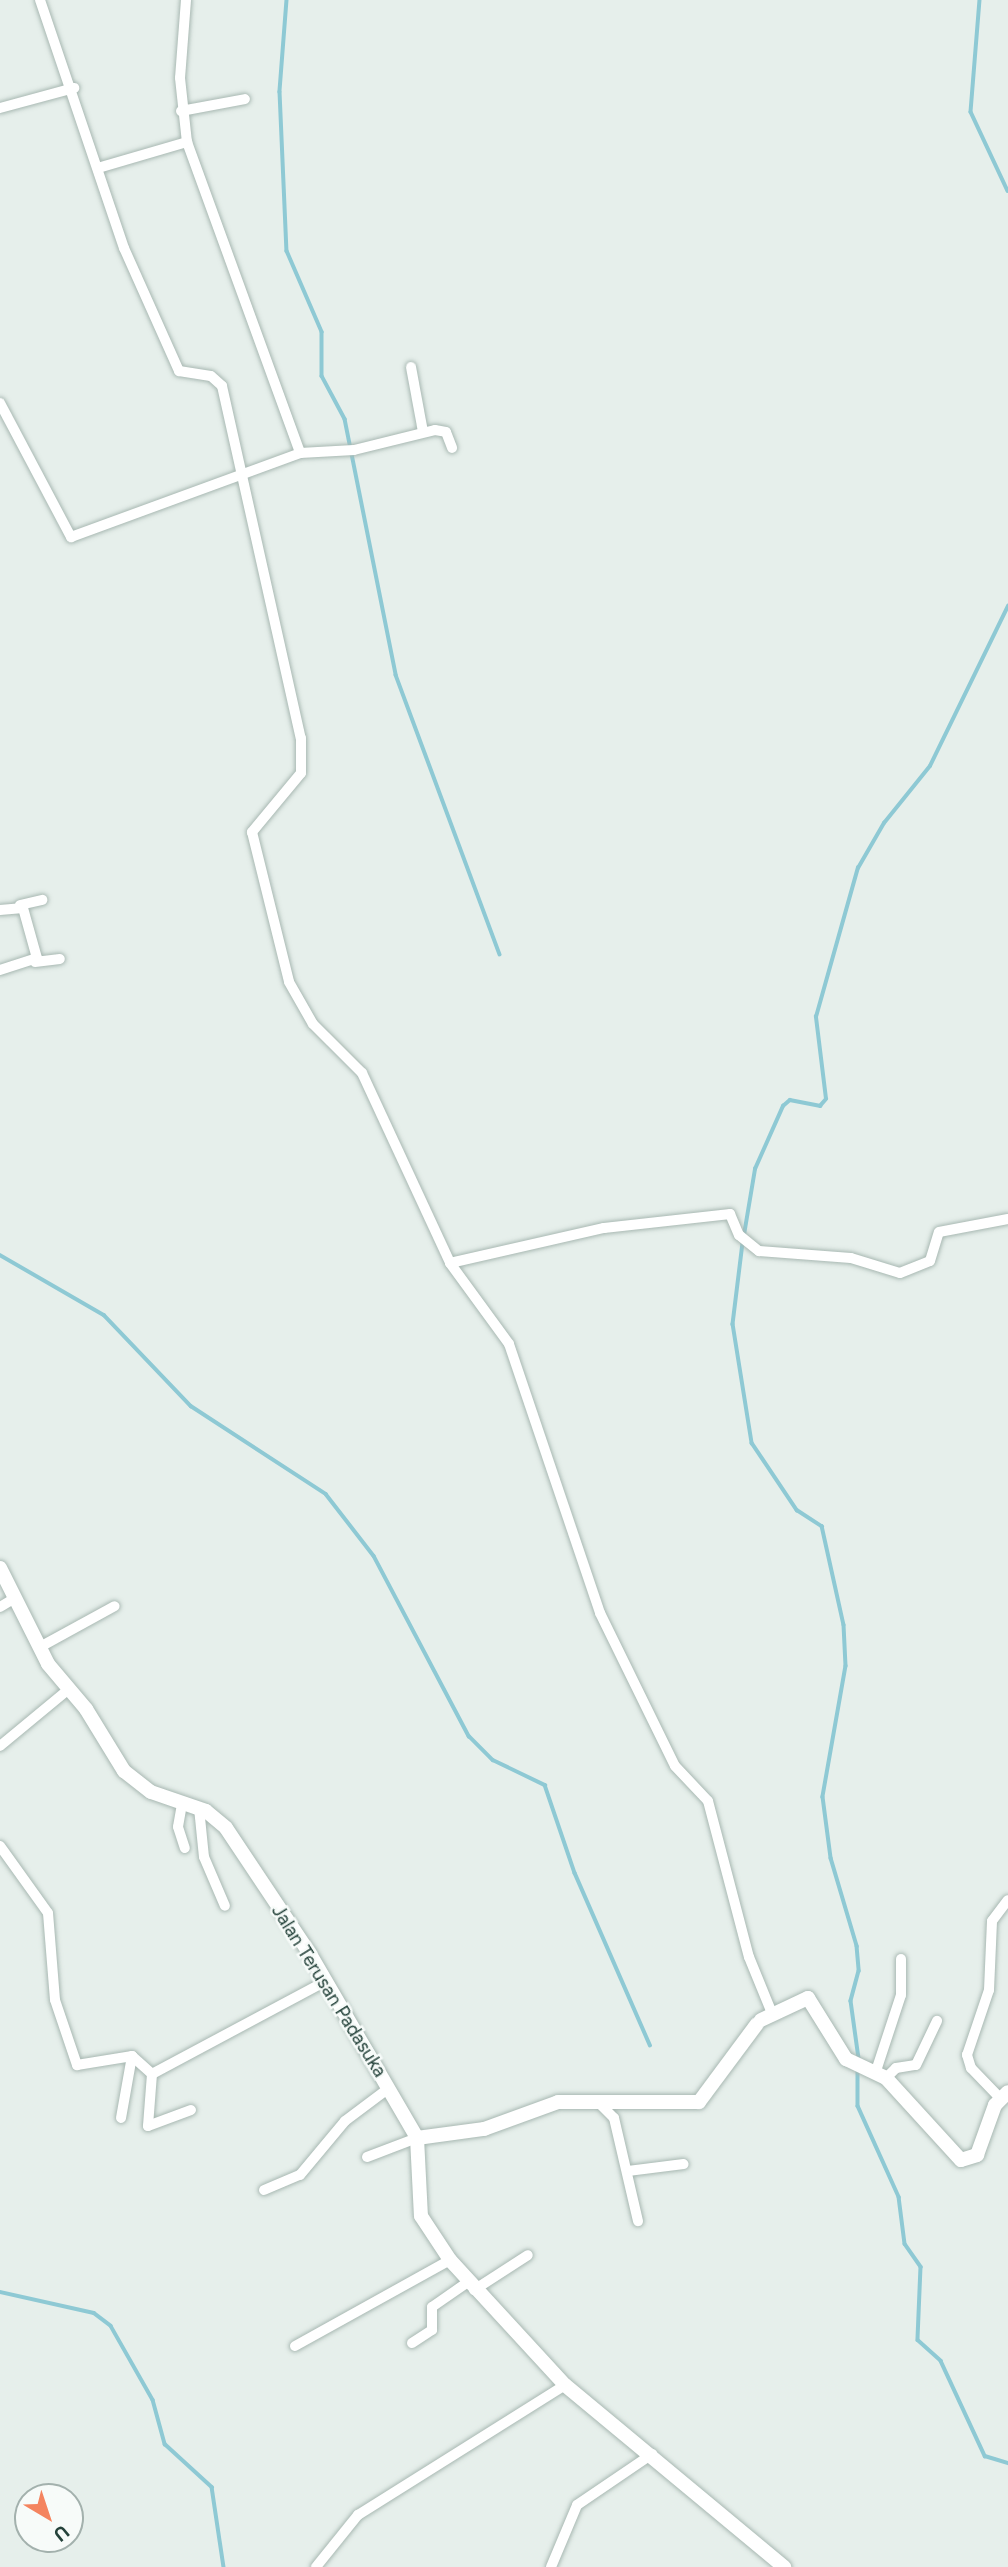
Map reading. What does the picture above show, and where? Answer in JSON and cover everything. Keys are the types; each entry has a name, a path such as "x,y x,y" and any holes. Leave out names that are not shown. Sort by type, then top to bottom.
{"street":[{"path":"40,0 74,88 124,248 179,371 221,382 301,738 301,773 252,832 289,982 313,1024 362,1073 450,1263 509,1343 600,1613 675,1766 708,1801 763,2018"},
{"path":"186,0 181,111 187,142 300,453"},
{"path":"0,108 74,88"},
{"path":"181,111 245,99"},
{"path":"98,167 187,142"},
{"path":"411,367 423,432"},
{"path":"0,403 71,537 240,472 300,453 354,450 423,432 446,432 452,449"},
{"path":"0,910 42,900"},
{"path":"20,905 35,962"},
{"path":"0,970 60,959"},
{"path":"450,1263 604,1228 730,1214 739,1235 759,1251 850,1258 900,1273 924,1267 947,1228 1008,1219"},
{"name":"Jalan Terusan Padasuka","path":"0,1568 40,1647 130,1778 182,1804 199,1808 226,1828 326,1981 417,2138"},
{"path":"0,1607 15,1598"},
{"path":"40,1647 116,1606"},
{"path":"0,1746 69,1689"},
{"path":"182,1804 178,1828 185,1848"},
{"path":"199,1808 204,1857 225,1906"},
{"path":"0,1846 48,1913 55,2000 77,2065 132,2056"},
{"path":"367,2157 417,2138 469,2133 558,2102 590,2098 699,2102 763,2018 808,1998 846,2059 881,2076 961,2160 977,2155 1004,2095 971,2068 967,2055 989,1990 992,1921 1008,1900"},
{"path":"881,2076 901,1995 901,1959"},
{"path":"152,2074 326,1981"},
{"path":"881,2076 896,2068 916,2065 937,2021"},
{"path":"132,2056 152,2074"},
{"path":"121,2118 132,2056"},
{"path":"152,2074 148,2126 191,2110"},
{"path":"264,2190 300,2175 345,2121 389,2088"},
{"path":"590,2098 614,2118 638,2221"},
{"path":"417,2138 421,2216 471,2286 565,2385 652,2454 784,2567"},
{"path":"628,2171 684,2164"},
{"path":"412,2343 432,2330 432,2307 528,2255"},
{"path":"295,2346 450,2260"},
{"path":"316,2567 358,2515 565,2385"},
{"path":"551,2567 577,2504 652,2454"}],"waterway":[{"path":"287,0 280,92 287,251 322,332 322,376 345,419 396,675 500,954"},
{"path":"980,0 971,112 1008,191"},
{"path":"744,1235 755,1169 783,1106 790,1100 820,1106 826,1099 816,1017 858,868 884,823 930,766 1008,606"},
{"path":"743,1243 733,1324 752,1443 797,1510 822,1526 844,1625 846,1666 823,1797 831,1858 857,1946 859,1971 851,2001 859,2059"},
{"path":"0,1255 104,1315 191,1406 326,1494 374,1556 469,1736 493,1760 545,1785 575,1873 650,2045"},
{"path":"858,2070 858,2106 899,2197 905,2244 921,2267 918,2340 941,2361 985,2456 1008,2463"},
{"path":"0,2292 94,2313 111,2326 153,2400 165,2444 212,2487 224,2567"}]}
